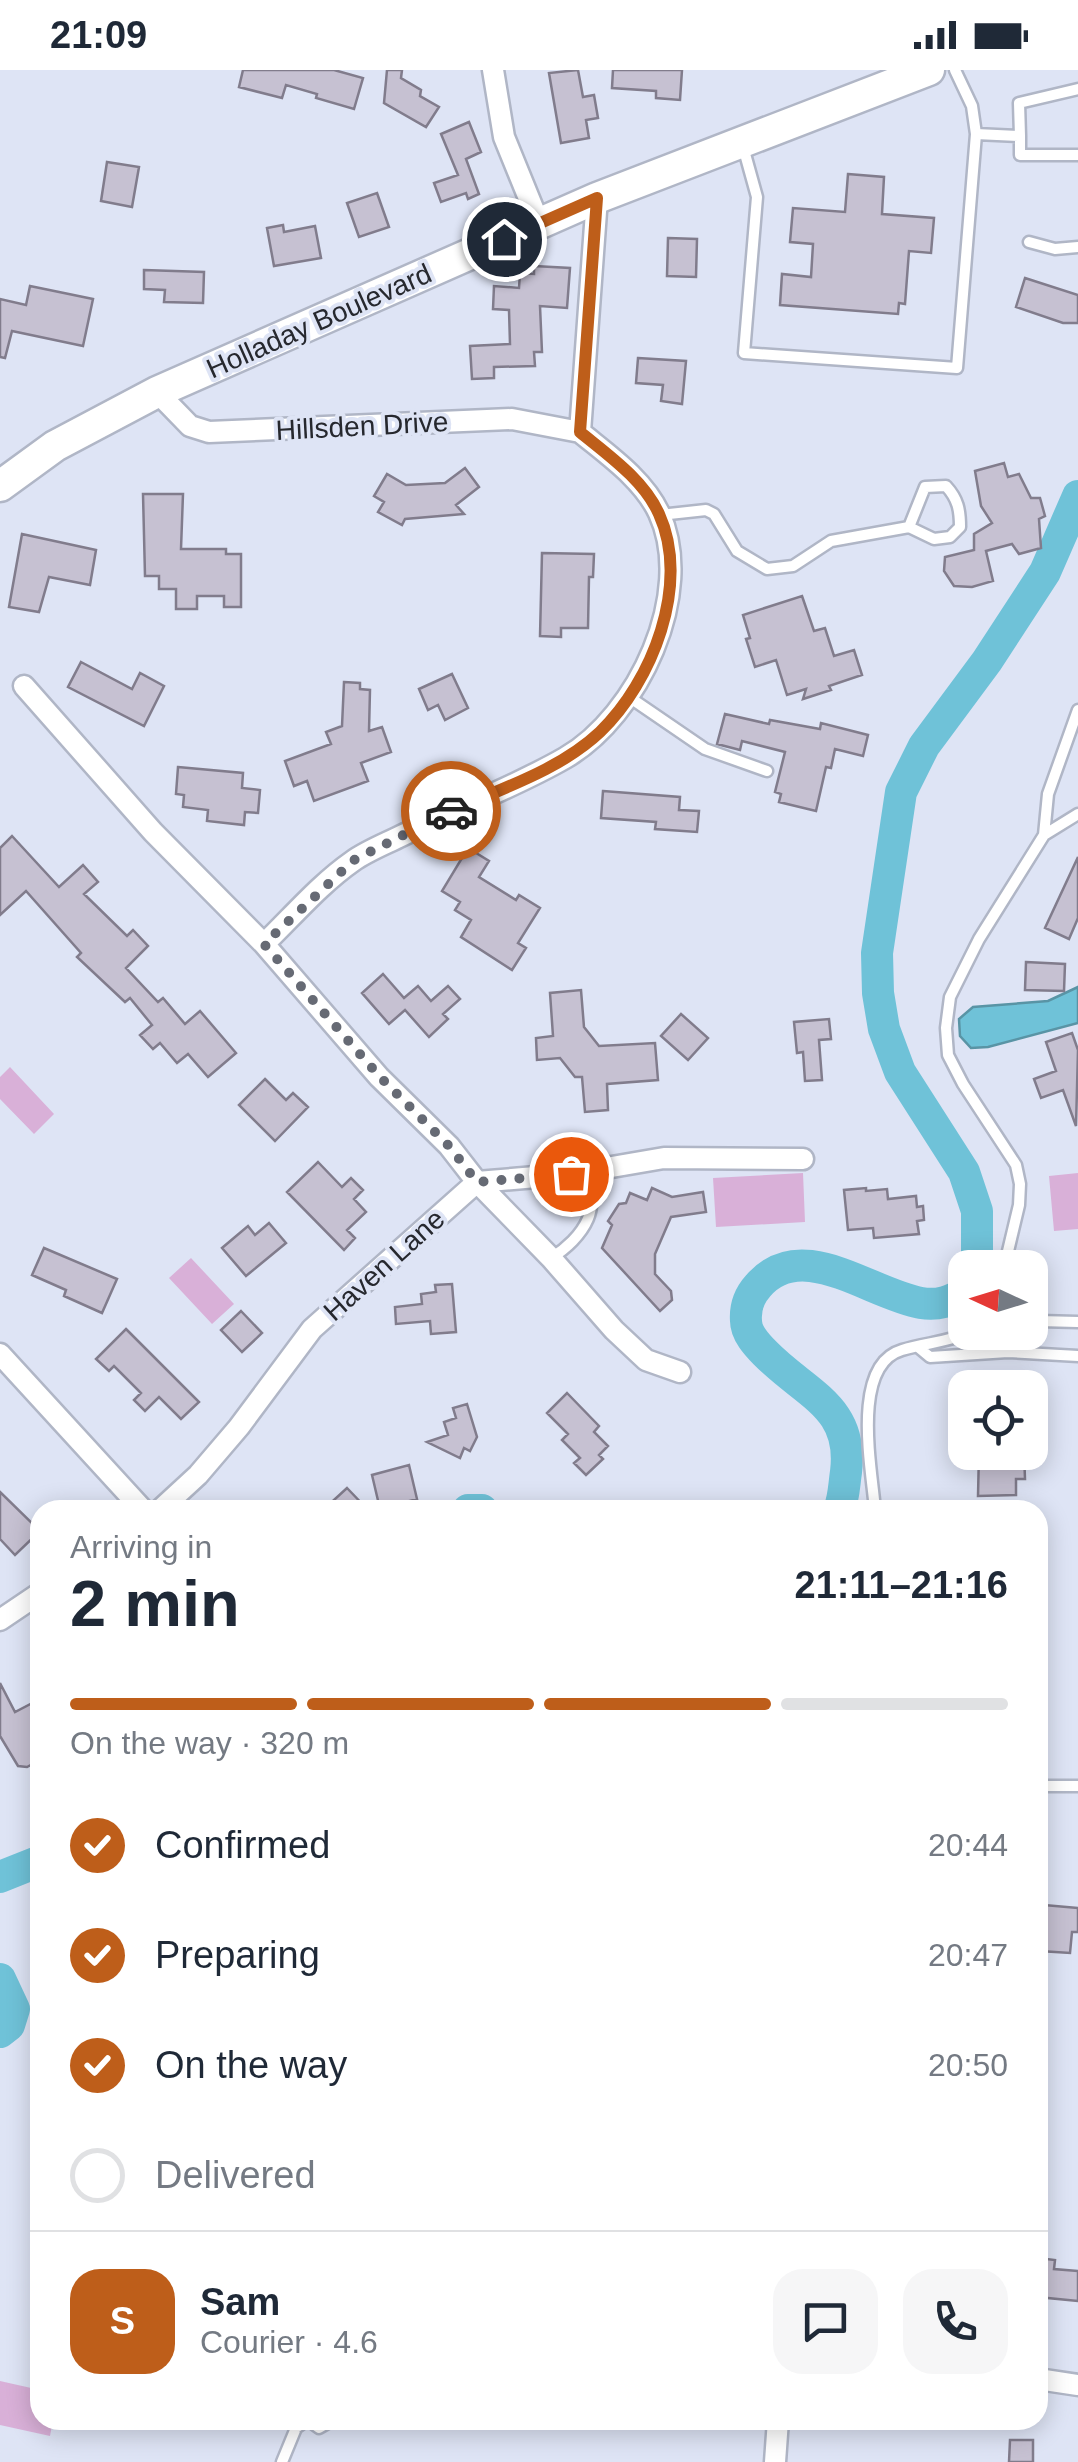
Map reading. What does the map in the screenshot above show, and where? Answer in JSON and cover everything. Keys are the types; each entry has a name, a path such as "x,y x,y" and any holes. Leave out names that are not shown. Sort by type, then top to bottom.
{"main road":[{"name":"Holladay Boulevard","path":"0,486 64,440 157,392 597,198 929,70"}],"street":[{"path":"493,70 504,137 539,224"},
{"path":"580,432 597,198"},
{"name":"Hillsden Drive","path":"157,392 190,426 209,432 512,419 580,432 648,495 660,514 668,543 671,577 664,619 629,697 600,732 568,756 354,860 264,944"},
{"path":"24,686 153,832 264,944 380,1077 449,1146 477,1182 614,1330 646,1360 680,1372"},
{"path":"477,1182 571,1174 664,1158 804,1159"},
{"name":"Haven Lane","path":"171,1500 239,1427 312,1330 477,1182"},
{"path":"0,1354 135,1500"},
{"path":"0,1620 30,1600"},
{"path":"1048,2380 1078,2385"},
{"path":"776,2462 778,2430"}],"lane":[{"path":"742,142 758,197 744,353 957,368 976,134 972,106 955,70"},
{"path":"1078,90 1020,103 1020,155 1078,155"},
{"path":"976,134 1020,136"},
{"path":"1030,242 1055,249 1078,247"},
{"path":"660,514 706,510 714,514 738,551 767,569 793,566 832,541 909,527 934,538 950,537 960,528 955,496 946,486 925,486 909,527"},
{"path":"629,697 705,749 767,771"},
{"path":"1044,835 1048,794 1078,710"},
{"path":"1008,1250 1019,1206 1016,1165 948,1054 950,997 978,938 1044,835 1078,814"},
{"path":"551,1258 581,1234 589,1216 585,1183 571,1174"},
{"path":"1048,1321 1078,1322"},
{"path":"874,1500 868,1416 870,1384 880,1364 898,1350 948,1339"},
{"path":"918,1348 930,1357 1008,1352 1078,1356"},
{"path":"1048,1786 1078,1786"},
{"path":"282,2462 295,2430"}],"shaded area":[{"path":"10,1067 54,1114 34,1134 0,1099 0,1077"},
{"path":"803,1173 805,1222 716,1227 713,1178"},
{"path":"1078,1173 1078,1229 1054,1231 1049,1176"},
{"path":"191,1258 234,1304 212,1324 169,1278"},
{"path":"0,2381 30,2388 30,2430 51,2430 50,2436 0,2425"}],"water":[{"path":"1078,987 1078,1023 988,1047 971,1048 960,1036 959,1019 973,1007 1048,1001"}],"building":[{"path":"243,70 334,70 363,78 354,109 286,85 282,98 239,87"},
{"path":"387,70 402,70 401,78 439,107 426,127 384,103"},
{"path":"578,70 583,97 594,95 598,118 586,120 589,138 561,143 549,73"},
{"path":"613,70 682,70 680,100 656,98 656,91 612,88"},
{"path":"469,122 481,152 466,159 479,194 468,199 466,193 441,202 434,183 458,175 441,134"},
{"path":"107,162 139,167 132,207 101,201"},
{"path":"848,174 884,177 882,214 934,218 931,253 909,251 905,304 899,303 898,314 780,305 782,274 811,277 813,244 790,242 793,208 845,212"},
{"path":"377,193 389,227 359,237 347,203"},
{"path":"283,225 284,232 315,226 321,258 274,266 267,228"},
{"path":"668,238 697,239 696,277 667,276"},
{"path":"534,266 570,268 567,308 540,306 542,352 534,352 535,366 494,367 494,378 472,379 470,346 510,344 509,310 493,309 494,286 519,288 520,273 534,274"},
{"path":"144,270 204,272 203,303 164,302 165,290 144,289"},
{"path":"1025,278 1078,295 1078,323 1063,323 1016,307"},
{"path":"30,286 93,299 83,346 12,331 5,358 0,357 0,299 26,305"},
{"path":"638,358 686,361 682,404 661,401 663,385 636,383"},
{"path":"1004,463 1008,477 1019,474 1031,498 1040,498 1045,516 1039,519 1041,548 1019,554 1012,544 986,551 993,581 972,587 954,586 944,571 945,557 974,550 974,534 992,523 981,506 975,471"},
{"path":"465,468 479,487 456,505 464,514 405,519 402,525 378,512 384,502 374,496 387,474 406,485 445,483"},
{"path":"143,494 183,494 181,549 226,549 226,554 241,554 241,607 224,607 224,596 197,596 197,609 176,609 176,589 159,589 159,576 145,576"},
{"path":"22,534 96,550 90,585 49,577 39,612 9,607"},
{"path":"542,553 594,554 593,577 589,577 588,628 561,628 561,637 540,636"},
{"path":"802,596 814,631 825,628 834,656 854,650 862,675 803,699 806,689 787,695 776,660 755,667 743,615"},
{"path":"81,662 132,689 140,673 164,686 144,726 68,687"},
{"path":"452,674 468,708 445,720 438,705 428,710 419,689"},
{"path":"344,682 360,683 360,689 370,690 369,731 382,727 391,752 361,763 368,781 314,801 307,781 294,786 285,761 331,744 326,732 342,726"},
{"path":"725,714 769,724 770,720 820,729 821,723 868,735 863,756 835,749 831,768 826,767 816,811 779,802 781,794 775,792 785,752 742,741 740,750 717,744"},
{"path":"178,767 243,773 242,788 260,790 258,813 245,812 244,825 207,821 208,810 183,807 184,795 176,794"},
{"path":"603,791 680,797 679,810 699,811 697,832 655,829 656,822 601,818"},
{"path":"12,836 59,887 83,865 98,882 84,894 127,936 133,930 148,946 126,968 158,1002 163,998 185,1024 200,1011 236,1053 208,1077 188,1054 177,1063 160,1043 153,1049 140,1035 152,1025 130,998 125,1002 77,957 81,953 26,891 0,915 0,848"},
{"path":"468,848 489,861 479,877 516,900 519,895 540,908 518,943 526,948 512,970 461,937 471,920 455,910 460,902 442,891"},
{"path":"1078,857 1078,918 1069,939 1045,928"},
{"path":"1026,962 1065,964 1064,991 1025,990"},
{"path":"383,974 404,998 418,986 431,1001 448,986 460,999 443,1014 448,1019 429,1037 405,1010 389,1024 362,993"},
{"path":"581,990 584,1027 599,1046 655,1043 658,1080 607,1084 608,1110 585,1112 582,1077 575,1077 560,1058 537,1060 536,1038 553,1036 550,993"},
{"path":"681,1014 708,1038 688,1060 661,1036"},
{"path":"829,1019 831,1039 819,1040 822,1080 805,1081 803,1052 797,1053 794,1022"},
{"path":"1072,1033 1078,1050 1076,1126 1063,1090 1041,1098 1034,1079 1056,1071 1046,1042"},
{"path":"265,1079 286,1100 293,1093 308,1107 275,1141 239,1105"},
{"path":"318,1162 342,1187 351,1178 363,1190 354,1199 366,1212 347,1230 355,1238 344,1250 287,1192"},
{"path":"652,1188 672,1197 703,1192 706,1212 671,1217 655,1254 655,1274 671,1291 672,1300 660,1311 602,1248 612,1225 608,1221 619,1204 626,1203 630,1193 647,1200"},
{"path":"887,1189 888,1199 916,1196 917,1207 923,1206 924,1220 917,1221 919,1234 874,1238 873,1228 848,1230 844,1190"},
{"path":"269,1223 286,1243 246,1276 222,1248 248,1226 255,1235"},
{"path":"44,1248 117,1279 102,1313 64,1296 66,1290 32,1275"},
{"path":"452,1284 456,1332 431,1334 430,1321 396,1324 395,1307 422,1304 421,1294 436,1292 435,1285"},
{"path":"241,1311 262,1333 242,1352 221,1330"},
{"path":"126,1329 199,1402 181,1419 159,1397 145,1411 134,1400 141,1393 114,1366 109,1371 96,1359"},
{"path":"567,1393 599,1426 594,1432 608,1446 599,1455 603,1459 586,1475 574,1463 580,1458 562,1440 568,1434 547,1413"},
{"path":"467,1404 477,1437 470,1451 464,1448 460,1458 427,1442 448,1435 444,1422 456,1418 453,1408"},
{"path":"409,1465 417,1499 378,1500 372,1475"},
{"path":"979,1470 1025,1470 1025,1479 1016,1479 1016,1495 978,1496"},
{"path":"347,1488 358,1500 334,1500"},
{"path":"0,1492 30,1521 30,1541 15,1555 0,1539"},
{"path":"0,1683 15,1712 30,1704 30,1765 18,1766 0,1736"},
{"path":"1048,1905 1078,1908 1078,1932 1072,1932 1070,1953 1048,1952"},
{"path":"1048,2259 1055,2260 1054,2269 1078,2271 1078,2301 1048,2298"},
{"path":"1010,2440 1033,2440 1033,2462 1009,2462"}],"waterway":[{"path":"977,1250 977,1211 964,1172 900,1072 884,1029 877,953 901,792 924,746 987,661 1045,572 1078,496"},
{"path":"842,1500 846,1472 842,1431 824,1404 752,1338 746,1325 752,1294 775,1272 794,1266 836,1272 921,1303 948,1300"},
{"path":"0,1877 30,1865"},
{"path":"0,1979 14,2009 9,2025 0,2032"}],"way so far":[{"path":"451,811 354,860 264,944 380,1077 449,1146 477,1182 571,1174"}],"route":[{"path":"451,811 568,756 600,732 629,697 650,656 664,619 671,577 660,514 624,469 580,432 597,198 504,239"}]}
